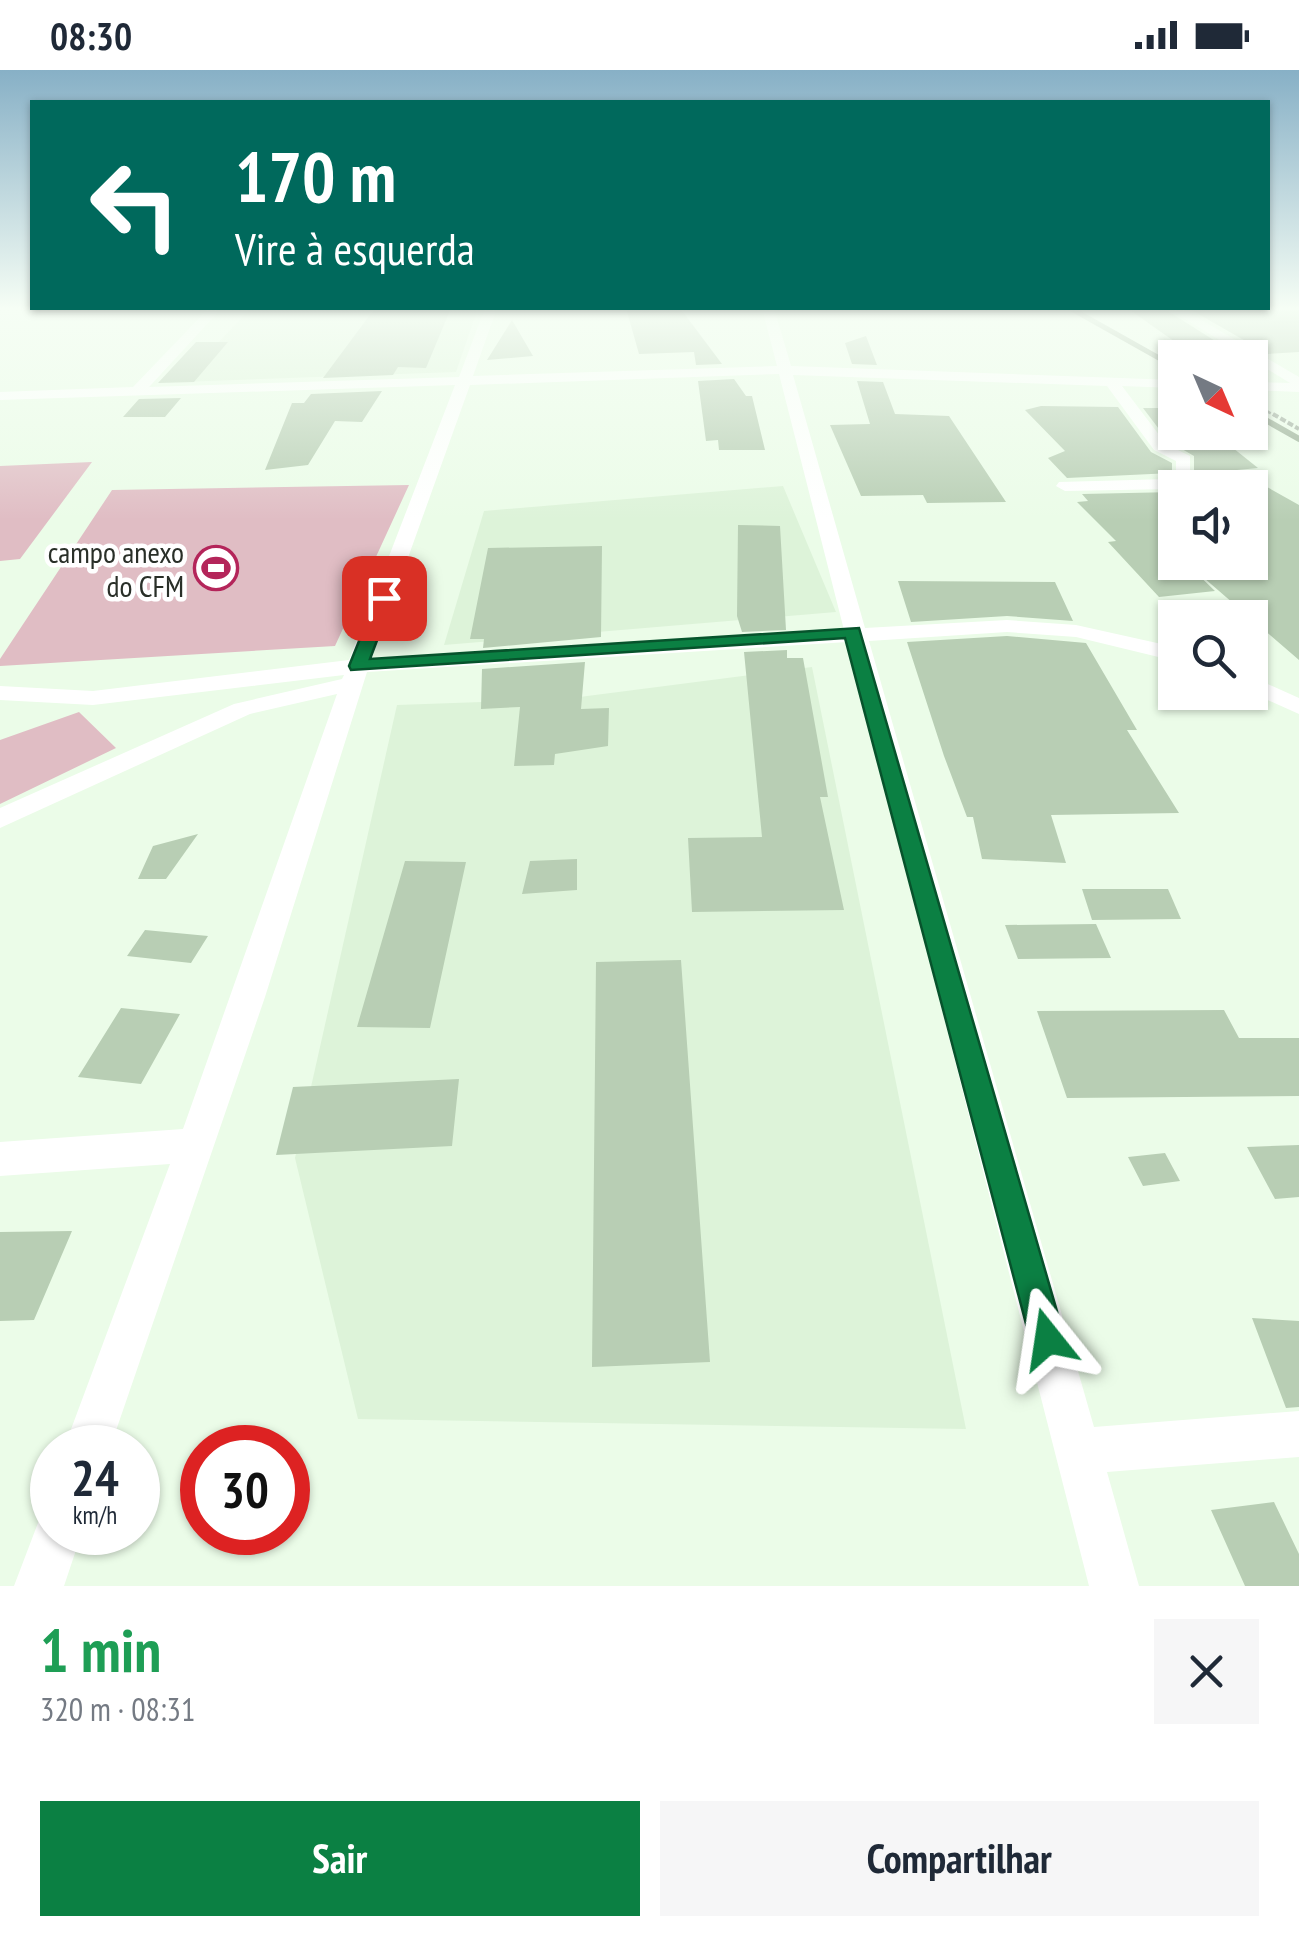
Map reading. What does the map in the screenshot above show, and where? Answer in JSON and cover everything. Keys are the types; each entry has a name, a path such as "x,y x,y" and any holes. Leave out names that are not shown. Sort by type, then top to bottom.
{"street":[{"path":"137,391 149,379"},
{"path":"0,396 502,379"},
{"path":"784,379 1114,1586"},
{"path":"1023,379 1158,383"},
{"path":"96,1425 196,1145 355,674 462,380"},
{"path":"1066,486 1182,481 1184,459 1160,447 1112,382"},
{"path":"1268,386 1299,385"},
{"path":"0,693 93,698 852,632 1007,626 1076,631 1158,650"},
{"path":"0,819 242,709 355,674"},
{"path":"1268,692 1299,707"},
{"path":"0,1159 196,1145"},
{"path":"1078,1451 1299,1434"},
{"path":"39,1586 50,1555"}],"path":[{"path":"1268,412 1299,429"}],"shaded area":[{"path":"184,379 270,379 181,382"},
{"path":"92,462 20,559 0,561 0,466"},
{"name":"campo anexo do CFM","path":"409,485 335,646 0,666 0,659 112,490"},
{"path":"783,486 836,612 444,645 484,511"},
{"path":"812,667 966,1429 358,1419 295,1158 397,705 564,699"},
{"path":"79,712 116,748 0,804 0,740"}],"building":[{"path":"162,379 197,379 194,382 158,383"},
{"path":"734,379 746,396 752,396 765,450 719,450 718,440 706,441 698,381"},
{"path":"857,381 883,382 895,414 949,416 1006,502 927,503 923,495 861,496 830,425 870,424"},
{"path":"382,391 362,422 335,421 308,465 265,470 292,403 304,403 311,394"},
{"path":"181,398 165,417 123,417 139,399"},
{"path":"1041,406 1118,407 1151,452 1172,463 1172,470 1067,478 1048,458 1065,451 1025,410"},
{"path":"1143,408 1158,408 1158,428"},
{"path":"1184,450 1236,450 1258,468 1194,470 1194,456"},
{"path":"1268,488 1299,505 1299,660 1268,633 1268,600 1229,600 1206,580 1268,580"},
{"path":"1158,492 1158,580 1204,580 1215,591 1159,597 1108,542 1116,541 1077,502 1088,501 1082,494"},
{"path":"738,525 780,526 786,630 742,632 737,616"},
{"path":"602,546 601,637 483,648 484,639 470,639 488,548"},
{"path":"898,581 1055,582 1073,621 1007,616 911,622"},
{"path":"1007,636 1086,643 1137,730 1127,730 1179,813 1051,815 1066,863 982,859 973,817 967,817 907,642"},
{"path":"787,650 787,658 803,658 828,797 820,797 844,910 692,912 688,838 762,837 744,652"},
{"path":"585,662 581,709 609,708 608,746 555,754 554,765 514,766 520,707 481,709 482,669"},
{"path":"198,834 166,879 138,879 153,846"},
{"path":"577,859 577,890 522,894 530,861"},
{"path":"405,861 466,862 430,1028 357,1027"},
{"path":"1082,889 1168,889 1181,919 1092,920"},
{"path":"1096,924 1111,958 1018,959 1005,925"},
{"path":"145,930 208,936 191,963 127,956"},
{"path":"681,960 710,1362 592,1367 596,962"},
{"path":"121,1008 180,1014 141,1084 78,1077"},
{"path":"1224,1010 1239,1038 1299,1038 1299,1096 1067,1098 1037,1011"},
{"path":"459,1079 452,1146 276,1155 293,1087"},
{"path":"1299,1145 1299,1197 1275,1199 1247,1147"},
{"path":"1165,1153 1180,1181 1143,1186 1128,1157"},
{"path":"72,1231 34,1320 0,1321 0,1232"},
{"path":"1252,1318 1299,1321 1299,1407 1286,1408"},
{"path":"1274,1502 1299,1554 1299,1586 1245,1586 1211,1510"}],"waterway":[{"path":"1268,421 1299,439"}],"place":[{"name":"campo anexo do CFM","path":"216,568"}],"route":[{"path":"384,598 358,666 852,632 1048,1339"}]}
